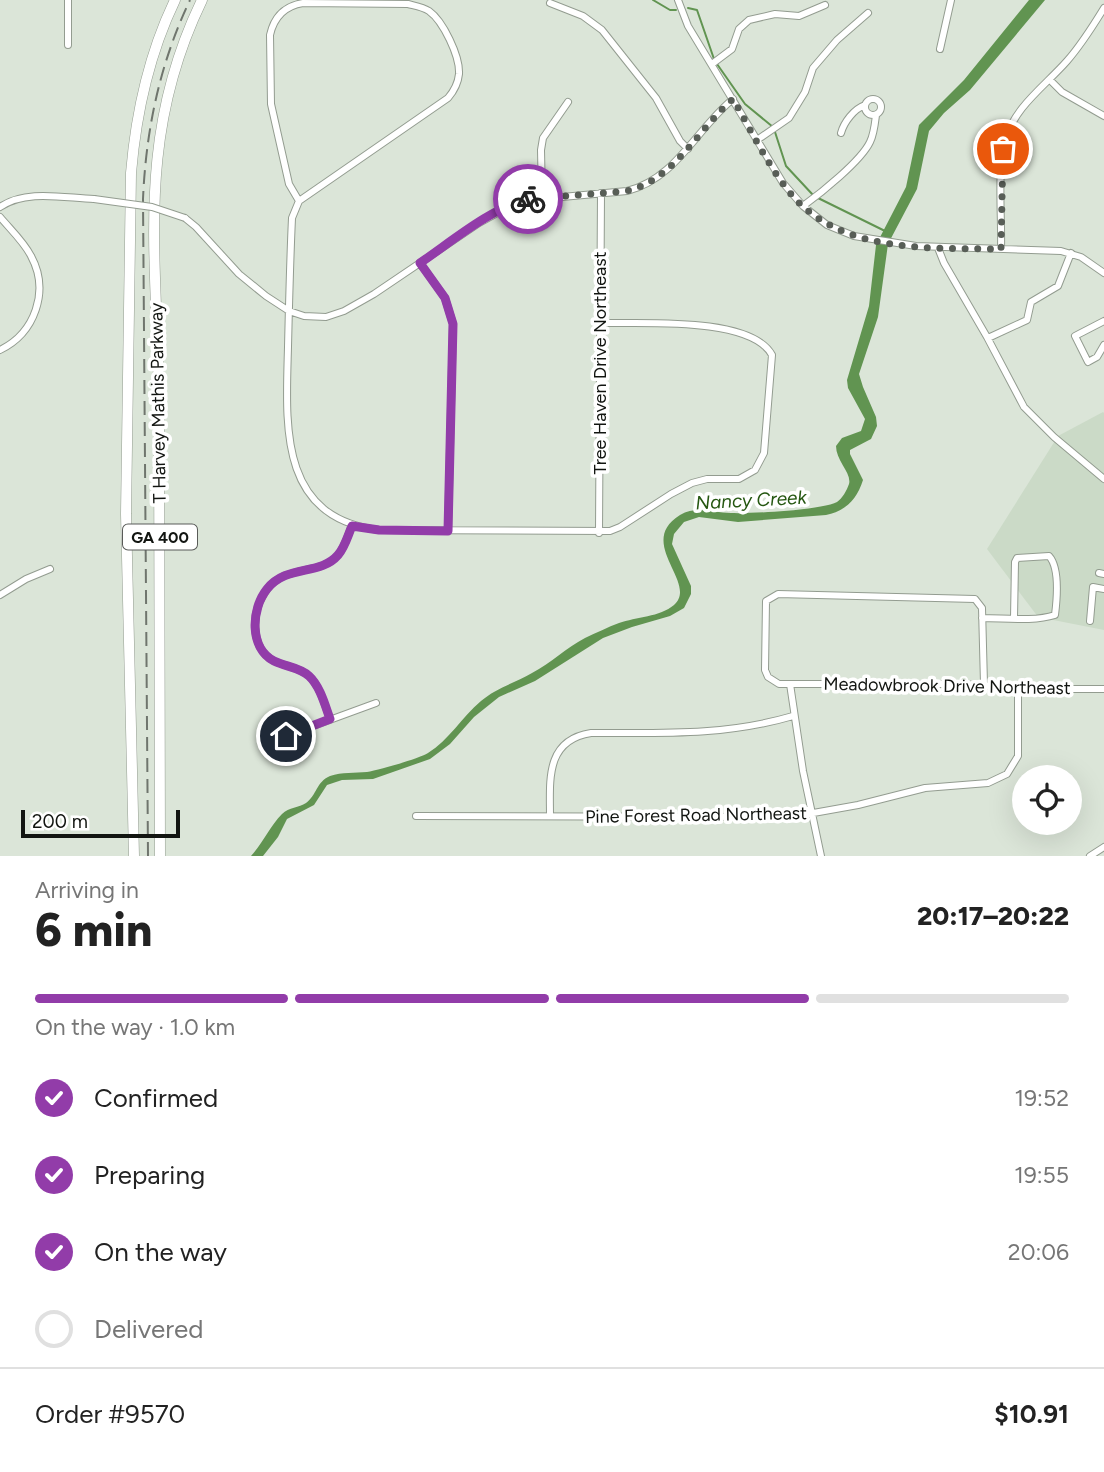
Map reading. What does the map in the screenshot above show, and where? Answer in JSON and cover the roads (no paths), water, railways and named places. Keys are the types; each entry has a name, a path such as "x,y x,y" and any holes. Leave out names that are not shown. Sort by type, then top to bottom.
{"highway":[{"name":"T Harvey Mathis Parkway","path":"134,856 126,514 131,173 136,124 146,77 175,0"},
{"name":"T Harvey Mathis Parkway","path":"160,856 159,416 153,219 155,174 160,128 170,83 202,0"}],"street":[{"path":"68,0 68,45"},
{"path":"678,0 688,26 714,62 733,99 760,138 783,183 827,225 859,237 916,246 1047,249 1071,253 1090,262 1104,273"},
{"path":"940,49 951,0"},
{"path":"550,3 583,16 602,30 656,98 680,141 688,149"},
{"path":"299,201 289,184 271,104 270,36 276,18 287,8 303,4 408,4 429,11 443,27 458,62 459,78 453,93 299,201 292,218 287,428 295,467 306,489 327,512 352,526 379,530 599,533 620,527 692,483 707,479 739,479 755,470 764,453 772,355 770,350 748,336 721,327 600,323"},
{"path":"714,62 732,48 738,29 749,20 775,14 799,16 825,5"},
{"path":"1001,249 1002,160 1006,139 1020,111 1070,58 1104,8"},
{"path":"760,138 789,118 805,92 813,68 837,40 868,12"},
{"path":"1050,80 1062,92 1104,116"},
{"path":"0,207 15,199 32,196 94,199 152,207 185,218 251,284 289,311 315,318 338,314 374,294 479,223 514,204 542,198 627,191 642,186 669,167 688,149 718,112 733,99"},
{"path":"806,204 842,174 871,141 876,115 881,108 878,101 870,100 858,108 843,126 841,133"},
{"path":"542,198 543,138 568,102"},
{"path":"865,105 868,114 876,115"},
{"name":"Tree Haven Drive Northeast","path":"599,533 601,194"},
{"path":"0,217 33,259 40,290 31,322 19,338 0,350"},
{"path":"938,248 1024,407 1104,479"},
{"path":"988,338 1027,320 1031,302 1058,286 1071,253"},
{"path":"420,263 445,298 453,324 448,531"},
{"path":"1104,331 1102,322 1075,336 1088,362 1097,357 1104,345"},
{"path":"330,719 311,678 296,668 274,661 263,652 257,640 256,621 260,601 269,586 286,574 332,560 343,547 352,526"},
{"path":"982,618 1014,618 1055,615 1056,572 1054,562 1049,556 1017,558 1014,618"},
{"path":"0,596 26,579 50,569"},
{"path":"1090,621 1093,587 1104,589"},
{"path":"821,856 793,716 790,684 774,682 765,670 765,606 773,595 972,598 980,603 984,684"},
{"name":"Meadowbrook Drive Northeast","path":"790,684 984,684 1104,689"},
{"name":"Pine Forest Road Northeast","path":"416,816 753,818 813,815 925,788 988,783 1002,777 1012,768 1018,756 1018,687"},
{"path":"264,744 376,703"},
{"path":"550,816 552,763 562,747 578,736 591,733 713,732 793,716"},
{"path":"1090,856 1104,847"}],"waterway":[{"path":"653,0 670,10 676,10"},
{"path":"688,8 697,10 714,59"},
{"path":"717,64 745,104 773,127"},
{"path":"775,132 786,166 813,195"},
{"path":"818,198 885,231"}],"railway":[{"path":"148,856 143,199 147,147 156,97 170,48 190,0"}],"water label":[{"name":"Nancy Creek","path":"751,500"}]}
